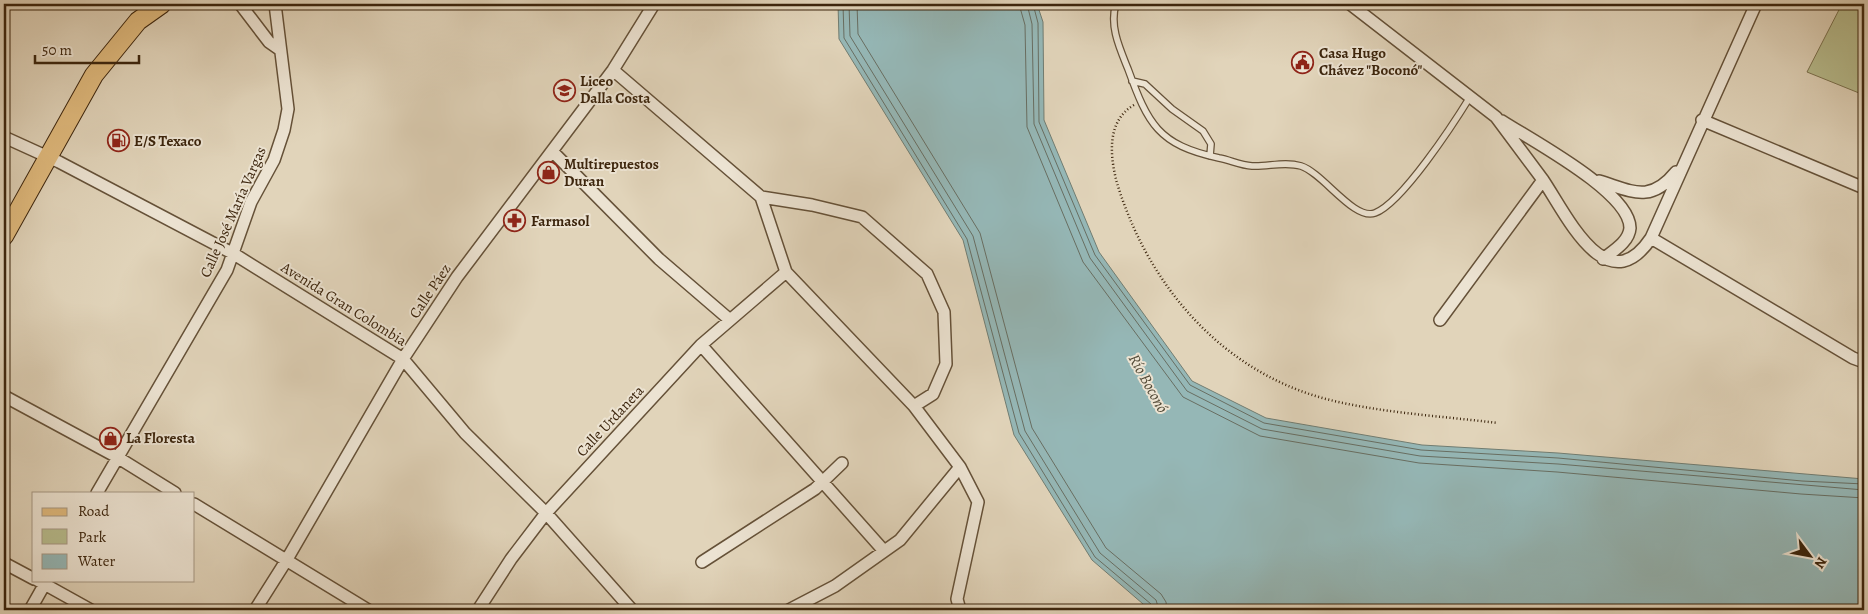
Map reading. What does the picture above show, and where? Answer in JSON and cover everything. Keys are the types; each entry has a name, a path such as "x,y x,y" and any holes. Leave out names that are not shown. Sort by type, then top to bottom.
{"main road":[{"path":"4,236 94,75 138,21 162,4"}],"street":[{"path":"240,4 269,42 279,49"},
{"name":"Calle José María Vargas","path":"98,492 228,270 252,202 274,160 284,130 288,109 279,49 276,4"},
{"name":"Calle Páez","path":"256,610 286,562 402,359 457,277 613,70 654,4"},
{"path":"1350,4 1496,117 1595,180 1617,200 1627,214 1630,229 1624,242 1603,259"},
{"path":"1496,117 1543,180 1583,241 1603,259 1613,261 1629,259 1642,251 1651,238 1702,120 1756,4"},
{"path":"613,70 761,197 786,272 914,406 960,467 978,502 957,599 960,610"},
{"path":"1702,120 1864,188"},
{"name":"Avenida Gran Colombia","path":"4,136 234,254 402,359 465,433 546,513 632,610"},
{"path":"552,151 659,259 730,320"},
{"path":"1595,180 1640,194 1668,183 1684,164"},
{"path":"1440,320 1543,180"},
{"path":"761,197 812,205 862,217 927,274 944,312 946,364 933,394 914,406"},
{"path":"1651,238 1853,358 1864,362"},
{"name":"Calle Urdaneta","path":"478,610 511,558 546,513 700,345 786,272"},
{"path":"700,345 884,551"},
{"path":"4,396 117,457 173,492"},
{"path":"702,562 822,483 842,463"},
{"path":"788,610 835,586 900,540 960,467"},
{"path":"195,505 286,562 368,610"},
{"path":"4,563 32,577"},
{"path":"30,610 40,582"},
{"path":"42,582 91,610"}],"lane":[{"path":"1116,4 1114,25 1132,81 1147,117 1158,131 1187,148 1250,166 1280,163 1300,166 1324,180 1350,205 1364,213 1372,214 1389,204 1445,136 1470,97"},
{"path":"1132,81 1145,84 1172,110 1202,131 1211,144 1210,156"}],"path":[{"path":"1140,102 1122,114 1113,135 1112,164 1119,187 1142,248 1160,279 1190,315 1219,344 1265,376 1284,385 1327,399 1372,407 1498,423"}],"green space":[{"path":"1842,4 1864,4 1864,95 1807,72"}],"water":[{"name":"Río Boconó","path":"838,4 1037,4 1043,22 1044,120 1099,252 1192,381 1266,418 1422,445 1558,453 1864,479 1864,610 1150,610 1092,560 1014,435 963,240 839,39"}],"place":[{"name":"Casa Hugo Chávez \"Boconó\"","path":"1303,62"},
{"name":"Liceo Dalla Costa","path":"564,90"},
{"name":"E/S Texaco","path":"118,141"},
{"name":"Multirepuestos Duran","path":"548,173"},
{"name":"Farmasol","path":"515,221"},
{"name":"La Floresta","path":"110,438"}]}
